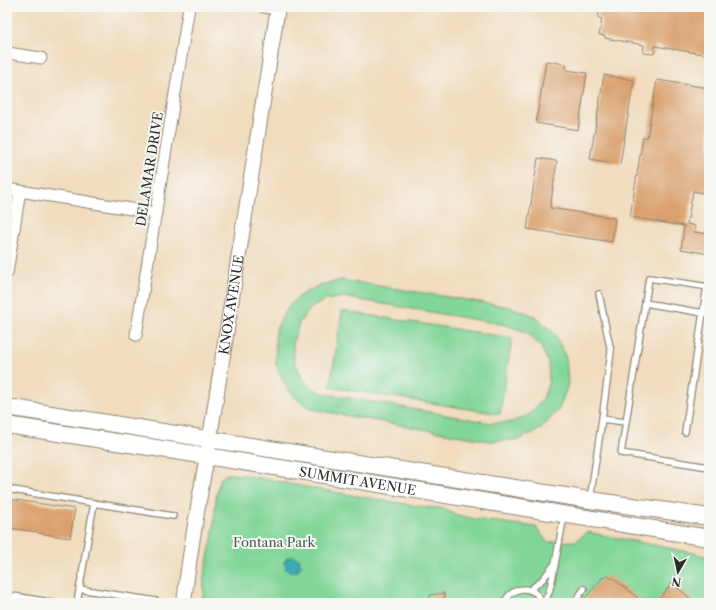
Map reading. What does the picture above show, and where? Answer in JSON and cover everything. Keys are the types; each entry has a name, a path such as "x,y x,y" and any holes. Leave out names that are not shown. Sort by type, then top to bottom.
{"main road":[{"name":"SUMMIT AVENUE","path":"7,407 590,500 709,517"},
{"name":"SUMMIT AVENUE","path":"7,425 709,538"}],"street":[{"name":"DELAMAR DRIVE","path":"136,335 189,7"},
{"path":"264,7 278,8"},
{"name":"KNOX AVENUE","path":"184,603 198,506 278,8"},
{"path":"7,53 41,58"},
{"path":"7,188 156,213"},
{"path":"7,273 20,191"}],"lane":[{"path":"685,432 706,313 708,287 649,278 621,453 709,467"},
{"path":"590,500 611,352 599,294"},
{"path":"645,303 706,313"},
{"path":"602,419 625,422"},
{"path":"7,489 173,516"},
{"path":"77,603 94,504"},
{"path":"504,603 506,598 511,593 524,589 530,590 536,594 543,603 549,592 565,514"},
{"path":"530,590 542,580 554,565"},
{"path":"79,589 156,601"},
{"path":"574,603 584,590"},
{"path":"7,595 56,603"}],"green space":[{"path":"342,280 510,307 535,316 555,334 566,358 568,384 559,409 541,429 517,440 490,441 321,411 309,407 298,400 287,389 276,365 275,339 277,327 291,304 301,295 320,285","holes":["343,297 506,325 526,332 540,345 548,362 549,381 543,399 530,414 512,422 492,423 322,393 313,389 302,378 294,361 293,342 299,323 310,309 325,300"]},
{"path":"342,311 512,338 500,414 330,387"},
{"name":"Fontana Park","path":"227,474 244,475 411,505 441,508 458,515 475,519 536,527 547,542 576,541 587,532 709,557 709,603 203,603 204,576 213,535 216,497 220,479"}],"water":[{"path":"293,555 300,559 299,562 302,565 299,567 298,571 291,573 289,570 286,570 286,566 283,563 287,557 291,557"}],"building":[{"path":"600,7 709,7 709,55 655,46 654,54 643,53 644,45 605,38 605,36 599,35 602,19 598,18"},
{"path":"546,61 566,64 566,70 587,73 578,130 536,123"},
{"path":"604,75 634,80 620,164 590,159"},
{"path":"657,80 709,88 709,194 693,191 687,224 695,226 694,232 709,234 709,254 681,249 684,226 630,217 643,137 647,138"},
{"path":"538,158 557,161 550,208 615,218 612,242 527,229"},
{"path":"9,499 75,509 70,538 7,528 7,506"},
{"path":"607,575 612,579 613,578 644,603 581,603 603,577 604,578"},
{"path":"672,583 696,603 656,603"},
{"path":"444,593 445,603 431,603 430,595"}]}
